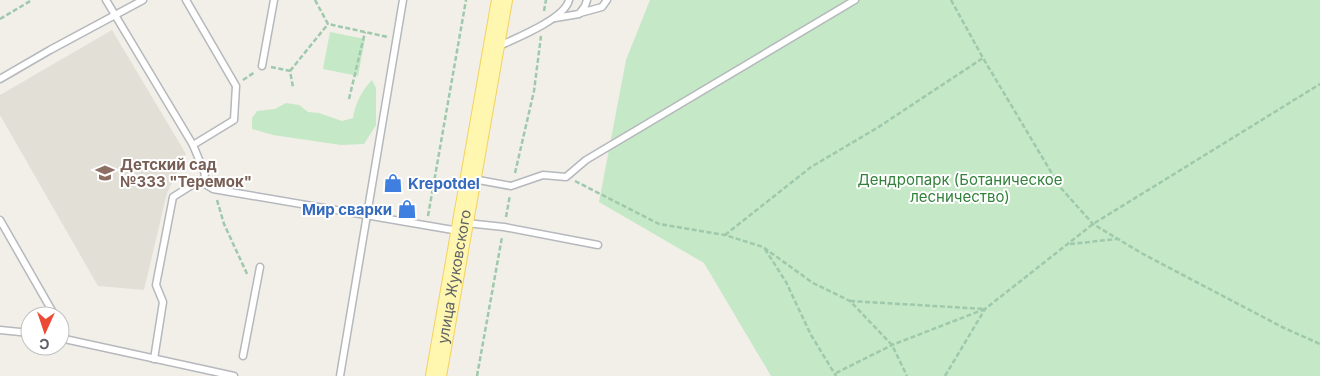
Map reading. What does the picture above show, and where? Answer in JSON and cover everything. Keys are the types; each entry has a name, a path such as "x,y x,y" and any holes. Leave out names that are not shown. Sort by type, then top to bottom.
{"main road":[{"name":"улица Жуковского","path":"436,376 502,0"}],"lane":[{"path":"106,0 193,145 205,174 203,183"},
{"path":"0,79 143,0"},
{"path":"186,0 236,86 234,120 193,145"},
{"path":"262,66 274,0"},
{"path":"340,376 403,0"},
{"path":"494,49 542,26 554,18 568,4 568,0"},
{"path":"578,14 585,6 587,0"},
{"path":"554,18 602,7 606,0"},
{"path":"471,179 511,186 543,174 566,177 586,160 855,0"},
{"path":"154,359 163,302 156,285 173,198 192,185 203,183 213,189 427,225 463,227 504,226 598,245"},
{"path":"0,220 49,306"},
{"path":"243,356 260,267"},
{"path":"0,330 20,332"},
{"path":"70,340 154,359 204,373 234,376"}],"path":[{"path":"0,19 32,0"},
{"path":"315,0 328,24 396,39"},
{"path":"427,225 466,0"},
{"path":"951,0 983,58 1060,187 1093,224 1282,327 1320,344"},
{"path":"293,87 290,70 328,24"},
{"path":"349,98 365,32"},
{"path":"725,235 810,166 877,128 983,58"},
{"path":"236,86 262,66 290,70"},
{"path":"763,248 786,282 811,335 836,374 892,345 985,309 1093,224 1320,84"},
{"path":"566,177 659,224 725,235 763,248 813,283 850,301 892,345 907,376"},
{"path":"213,189 224,224 255,291"},
{"path":"1069,244 1119,239"},
{"path":"850,301 985,309"},
{"path":"945,376 985,309"}],"shaded area":[{"name":"Детский сад №333 \"Теремок\"","path":"112,30 186,154 167,193 144,290 98,286 0,115 0,95"}],"green space":[{"name":"Дендропарк (Ботаническое лесничество)","path":"650,0 1320,0 1320,376 771,376 704,263 599,202 626,60"},
{"path":"330,32 365,39 358,76 323,69"},
{"path":"372,80 376,88 376,125 364,144 341,145 273,135 252,129 252,118 257,111 275,109 286,103 299,105 308,112 319,113 342,121 353,118 355,108 365,88"}],"place":[{"name":"Детский сад №333 \"Теремок\"","path":"105,173"},
{"name":"Krepotdel","path":"393,183"},
{"name":"Мир сварки","path":"407,209"}]}
